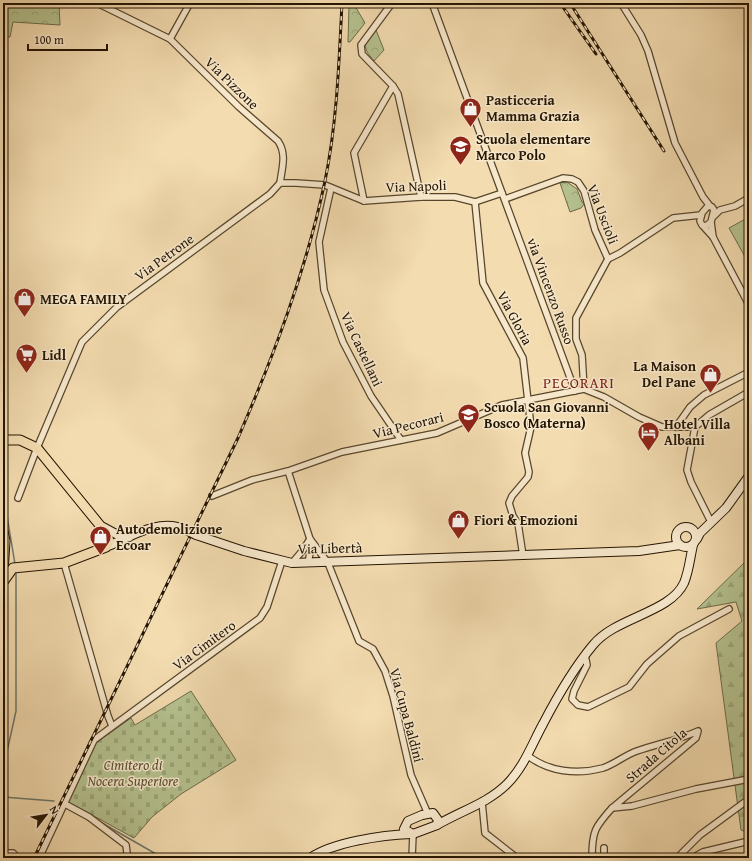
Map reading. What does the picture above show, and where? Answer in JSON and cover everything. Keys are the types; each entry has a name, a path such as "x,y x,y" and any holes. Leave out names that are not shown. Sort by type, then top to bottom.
{"main road":[{"path":"4,441 20,440 35,446 108,537 109,541 106,546"},
{"path":"681,546 688,548 695,542 711,522 726,508 749,476"},
{"path":"661,547 681,528 690,528 711,522"},
{"path":"98,524 116,534 130,537"},
{"name":"Via Libertà","path":"17,568 64,563 156,527 167,525 178,526 217,543 282,561 308,563 639,551 661,547 681,546"},
{"path":"310,858 335,845 379,837 412,834 437,825 482,802 507,785 516,774 527,755 558,696 585,655 600,637 669,600 678,593 687,573 695,542 695,532 690,528"},
{"path":"3,531 3,573"},
{"path":"677,533 676,540 686,556 687,573"},
{"path":"3,582 17,568 4,555"},
{"path":"379,837 408,821 431,814 463,811"},
{"path":"431,814 437,816 437,825"},
{"path":"408,821 404,829 412,834"}],"street":[{"name":"Via Pizzone","path":"97,3 170,39 239,107 278,141 283,148 284,158 280,183"},
{"path":"170,39 190,3"},
{"path":"392,3 361,45 360,50 362,54 393,86 398,94 422,197"},
{"path":"432,3 504,199"},
{"path":"621,3 641,35 648,51 675,143 703,197 711,206 720,210"},
{"path":"364,201 354,154 393,86"},
{"name":"Via Uscioli","path":"504,199 563,178 572,178 578,182 584,191 595,230 608,259"},
{"path":"280,183 296,182 324,185 332,188"},
{"name":"Via Petrone","path":"18,498 35,446 82,342 117,307 270,194 280,183"},
{"name":"Via Napoli","path":"332,188 364,201 422,197 455,197 476,202"},
{"name":"Via Castellani","path":"332,188 319,242 324,290 343,342 371,396 401,440"},
{"path":"476,202 502,193"},
{"path":"703,197 700,221 713,237 749,305"},
{"path":"703,226 708,226 720,210 734,206 749,198"},
{"name":"via Vincenzo Russo","path":"504,199 575,391"},
{"name":"Via Gloria","path":"476,202 483,283 523,358 531,427 525,453 529,472 528,478 512,496 509,503 513,516 518,523 523,556"},
{"path":"702,212 711,206"},
{"path":"711,206 713,237"},
{"name":"Via Uscioli","path":"584,389 582,355 576,339 576,318 608,259 620,253 672,218 702,212"},
{"path":"676,427 690,407 704,395 749,372"},
{"path":"584,389 604,397 639,417 662,427 695,427"},
{"name":"Via Pecorari","path":"212,496 252,480 288,472 342,452 437,433 502,405 584,389"},
{"path":"711,522 691,482 687,470 695,427 709,415 749,392"},
{"path":"288,472 309,542 308,563"},
{"path":"292,562 309,542"},
{"name":"Via Cupa Baldini","path":"309,542 328,563 359,641 373,649 385,671 393,696 411,775 431,814"},
{"name":"Via Cimitero","path":"39,858 94,740 260,618 271,597 282,561"},
{"path":"64,563 112,726"},
{"path":"585,655 587,665 574,691 572,699 578,705 588,707 629,687 647,664 679,636 729,609"},
{"name":"Strada Citola","path":"527,755 538,763 561,771 590,770 604,768 634,752 685,737 698,731 696,738 612,808"},
{"name":"Strada Citola","path":"612,808 632,806 696,789 749,780"},
{"path":"676,858 700,835 749,799"},
{"path":"482,802 485,833 517,858"},
{"path":"65,804 89,817 126,845 128,853 125,858"},
{"path":"592,858 592,838 598,824 612,808"},
{"path":"412,834 412,858"},
{"path":"692,858 703,852 749,841"},
{"path":"604,848 604,858"},
{"path":"5,852 14,853 18,858"}],"green space":[{"path":"3,3 59,3 60,25 13,22 10,37 3,36"},
{"path":"349,6 355,6 365,23 350,42 348,42"},
{"path":"376,30 384,50 374,61 367,52 366,45 369,38"},
{"path":"567,182 577,189 582,202 585,203 581,208 570,212 560,183"},
{"path":"749,217 749,264 729,228"},
{"path":"749,558 749,833 741,830 716,643 742,621 736,602 697,609"},
{"name":"Cimitero di Nocera Superiore","path":"191,691 236,760 181,794 152,817 134,838 68,801 93,745 131,718 135,725"}],"waterway":[{"path":"3,492 15,564"},
{"path":"3,770 16,711 16,572"},
{"path":"3,797 54,801"},
{"path":"102,823 163,858"},
{"path":"3,836 5,858"}],"railway":[{"path":"34,858 238,438 288,312 299,280 317,214 329,159 337,92 342,3"},
{"path":"560,3 596,54"},
{"path":"570,3 664,151"}],"place":[{"name":"Pasticceria Mamma Grazia","path":"471,128"},
{"name":"Scuola elementare Marco Polo","path":"460,166"},
{"name":"MEGA FAMILY","path":"24,318"},
{"name":"Lidl","path":"27,374"},
{"name":"La Maison Del Pane","path":"711,394"},
{"name":"Scuola San Giovanni Bosco (Materna)","path":"469,434"},
{"name":"Hotel Villa Albani","path":"648,452"},
{"name":"Fiori & Emozioni","path":"459,540"},
{"name":"Autodemolizione Ecoar","path":"101,556"}],"district":[{"name":"PECORARI","path":"579,383"}]}
